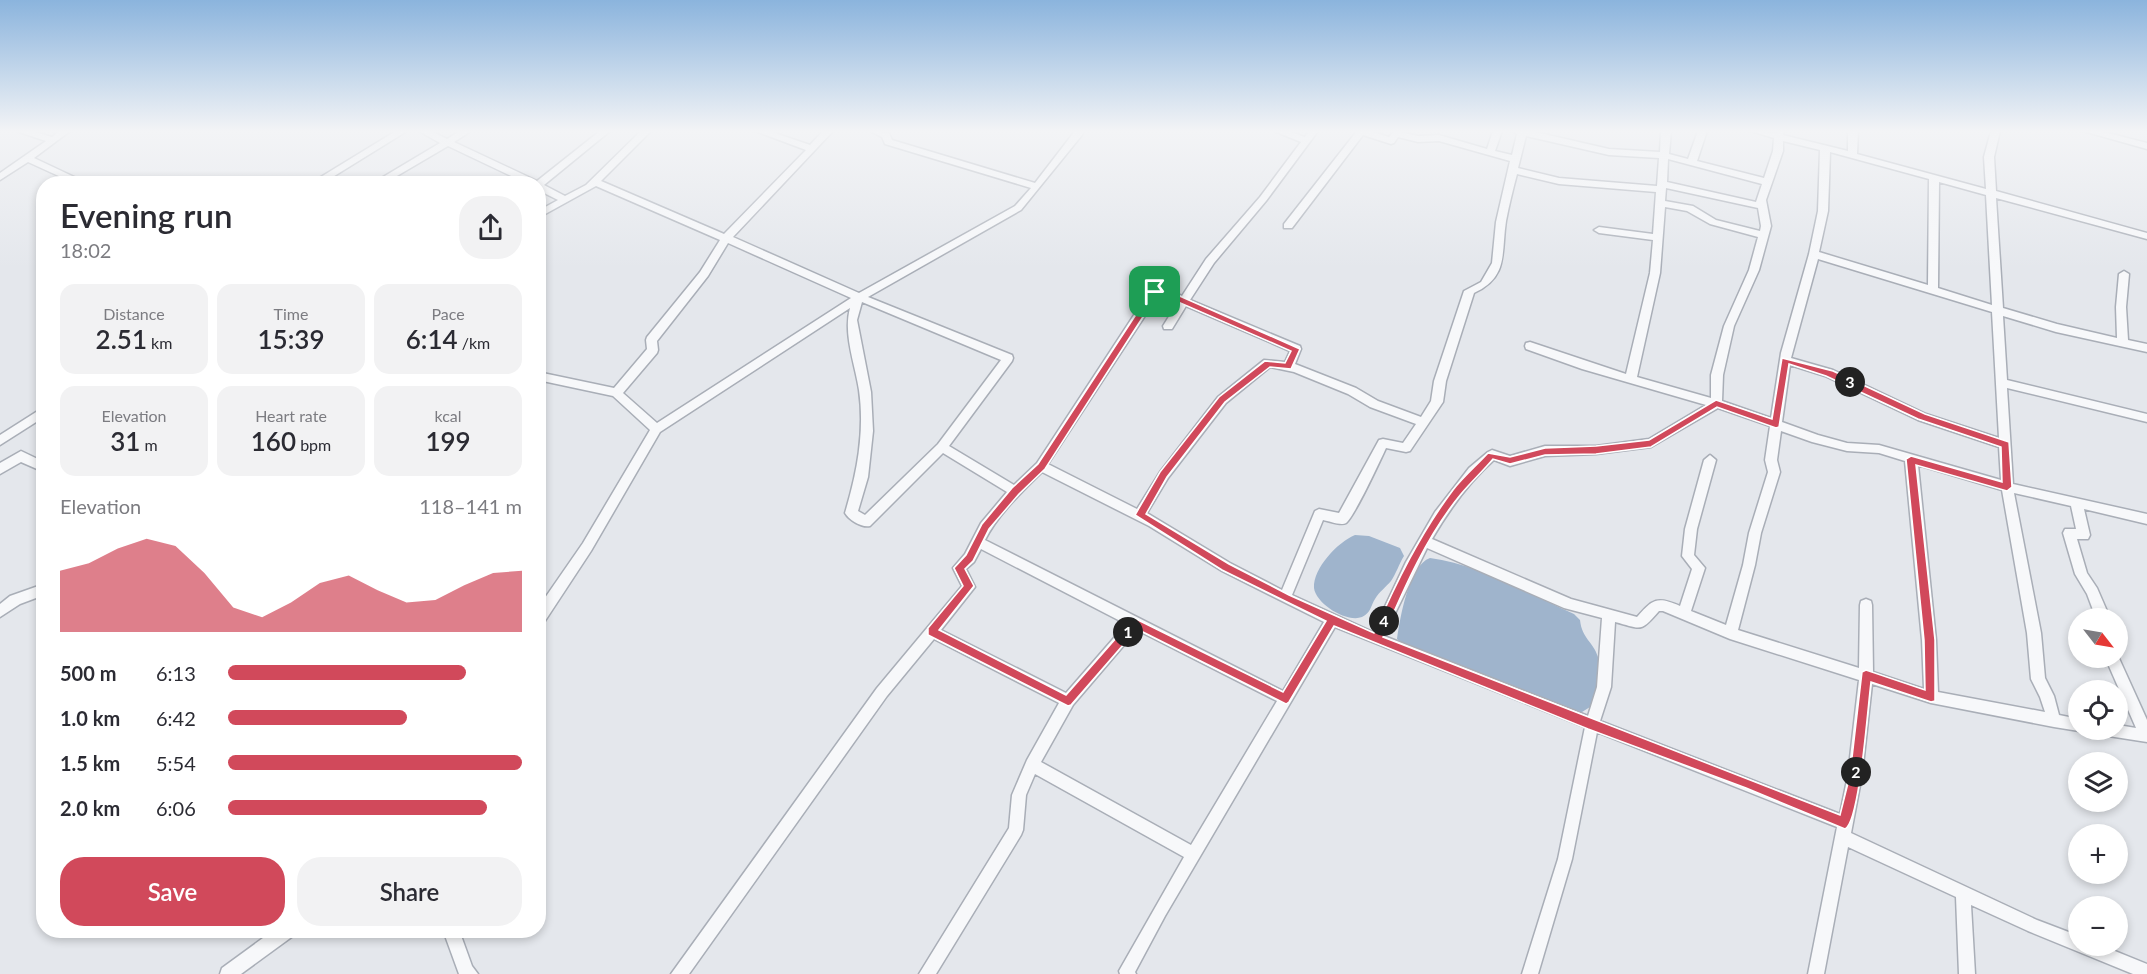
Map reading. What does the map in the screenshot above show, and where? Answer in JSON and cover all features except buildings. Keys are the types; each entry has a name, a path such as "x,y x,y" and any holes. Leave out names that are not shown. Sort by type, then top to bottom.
{"street":[{"path":"546,211 601,176"},
{"path":"616,393 653,350 651,340 704,274 727,237 785,176"},
{"path":"1002,176 1037,187"},
{"path":"546,608 587,547 656,429 858,298 1018,208 1044,176"},
{"path":"1168,326 1209,261 1280,176"},
{"path":"1288,226 1327,176"},
{"path":"1285,598 1319,514 1342,519 1383,443 1406,448 1437,402 1440,381 1470,291 1485,284 1497,263 1501,222 1512,176"},
{"path":"1544,176 1570,182 1661,187 1762,206"},
{"path":"1631,378 1655,273 1662,176"},
{"path":"1746,176 1766,182"},
{"path":"1716,404 1717,375 1729,326 1754,270 1766,226 1761,200 1768,176"},
{"path":"1730,633 1749,565 1755,533 1774,472 1771,460 1785,360 1814,254 1823,211 1824,176"},
{"path":"1991,176 2007,487 2034,633 2038,679 2047,696 2054,721"},
{"path":"1933,290 1934,177 2147,236"},
{"path":"595,182 727,237 858,298 1008,358 942,447 866,522 851,513 861,477 867,431 865,392 852,320 858,298"},
{"path":"546,189 566,200"},
{"path":"1660,203 1690,208 1702,213 1713,222 1763,235"},
{"path":"1599,230 1659,238"},
{"path":"1814,254 2056,328 2147,348"},
{"path":"2123,343 2121,307 2124,274"},
{"path":"679,974 882,692 969,586 959,568 970,558 985,527 1015,491 1041,466 1155,292 1163,292 1296,349 1288,367"},
{"path":"1530,346 1586,366 1716,404 1815,439 1847,447 1879,449 2007,487 2147,519"},
{"path":"1785,360 1829,373 1922,417 2006,445"},
{"path":"1140,515 1164,475 1222,400 1268,363 1320,377 1374,404 1424,423"},
{"path":"546,378 616,393 656,429"},
{"path":"2002,383 2147,418"},
{"path":"1376,639 1401,583 1424,541 1457,492 1492,455 1510,460 1545,452 1596,450 1651,443 1716,404"},
{"path":"0,441 36,416"},
{"path":"942,447 1015,491"},
{"path":"0,469 21,456 36,464"},
{"path":"1911,459 1929,640 1931,697"},
{"path":"1684,612 1699,568 1688,556 1691,529 1710,460"},
{"path":"1041,466 1140,515 1226,567 1332,620 1592,725 1748,783 2033,926 2068,940"},
{"path":"2076,502 2084,535 2068,533 2081,574 2099,608"},
{"path":"1424,541 1569,604 1609,617 1640,623 1654,606 1664,605 1730,633 1931,697 2068,723"},
{"path":"978,542 1286,699"},
{"path":"0,611 15,600 36,592"},
{"path":"1816,974 1855,775 1866,675 1866,605"},
{"path":"1530,974 1565,858 1592,725 1604,687 1609,617"},
{"path":"1128,974 1127,970 1193,854 1332,620"},
{"path":"927,974 1016,830 1019,795 1032,765 1068,701 1136,623"},
{"path":"932,632 1068,701"},
{"path":"2117,668 2147,736"},
{"path":"2128,733 2147,736"},
{"path":"1032,765 1193,854"},
{"path":"1964,892 1967,974"},
{"path":"228,974 276,938"},
{"path":"454,938 466,971 470,974"},
{"path":"2107,956 2147,972"}],"water":[{"path":"1355,535 1369,536 1400,548 1404,556 1393,578 1377,596 1369,611 1362,617 1356,618 1341,615 1326,606 1314,588 1322,564 1341,543"},
{"path":"1430,558 1467,566 1485,573 1574,614 1580,620 1583,632 1600,663 1598,682 1590,707 1582,712 1574,713 1403,644 1397,639 1403,606 1411,581 1416,571"}],"route":[{"path":"1155,292 1163,292 1296,349 1288,367 1268,363 1222,400 1164,475 1140,515 1226,567 1285,598 1376,639 1401,583 1424,541 1457,492 1492,455 1510,460 1545,452 1596,450 1651,443 1716,404 1776,424 1785,360 1829,373 1922,417 2006,445 2007,487 1911,459 1929,640 1931,697 1866,675 1855,775 1845,823 1748,783 1592,725 1363,634 1332,620 1286,699 1136,623 1068,701 932,632 969,586 959,568 970,558 985,527 1015,491 1041,466 1155,292"}]}
